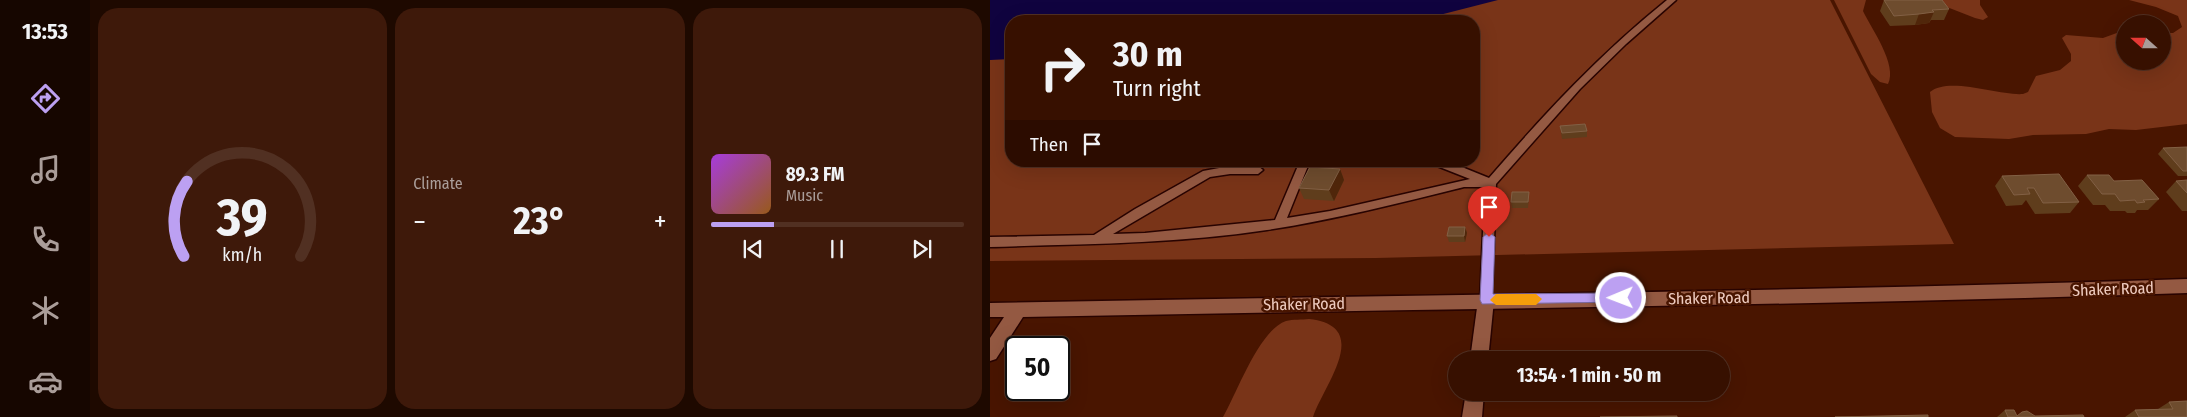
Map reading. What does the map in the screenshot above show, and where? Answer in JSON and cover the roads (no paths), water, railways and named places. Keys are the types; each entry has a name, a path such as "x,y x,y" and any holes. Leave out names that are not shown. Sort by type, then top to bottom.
{"main road":[{"name":"Shaker Road","path":"990,310 1486,300 1909,295 2187,286"},
{"path":"1480,351 1486,300"},
{"path":"990,353 1018,310"},
{"path":"1472,417 1474,401"}],"lane":[{"path":"1486,300 1491,183 1579,84 1621,42 1672,0"},
{"path":"1096,239 1202,176 1211,167"},
{"path":"1279,224 1303,167"},
{"path":"1451,167 1491,183"},
{"path":"1202,176 1222,171 1258,170"},
{"path":"990,242 1185,235 1279,224 1330,215 1464,183 1491,183"}]}
